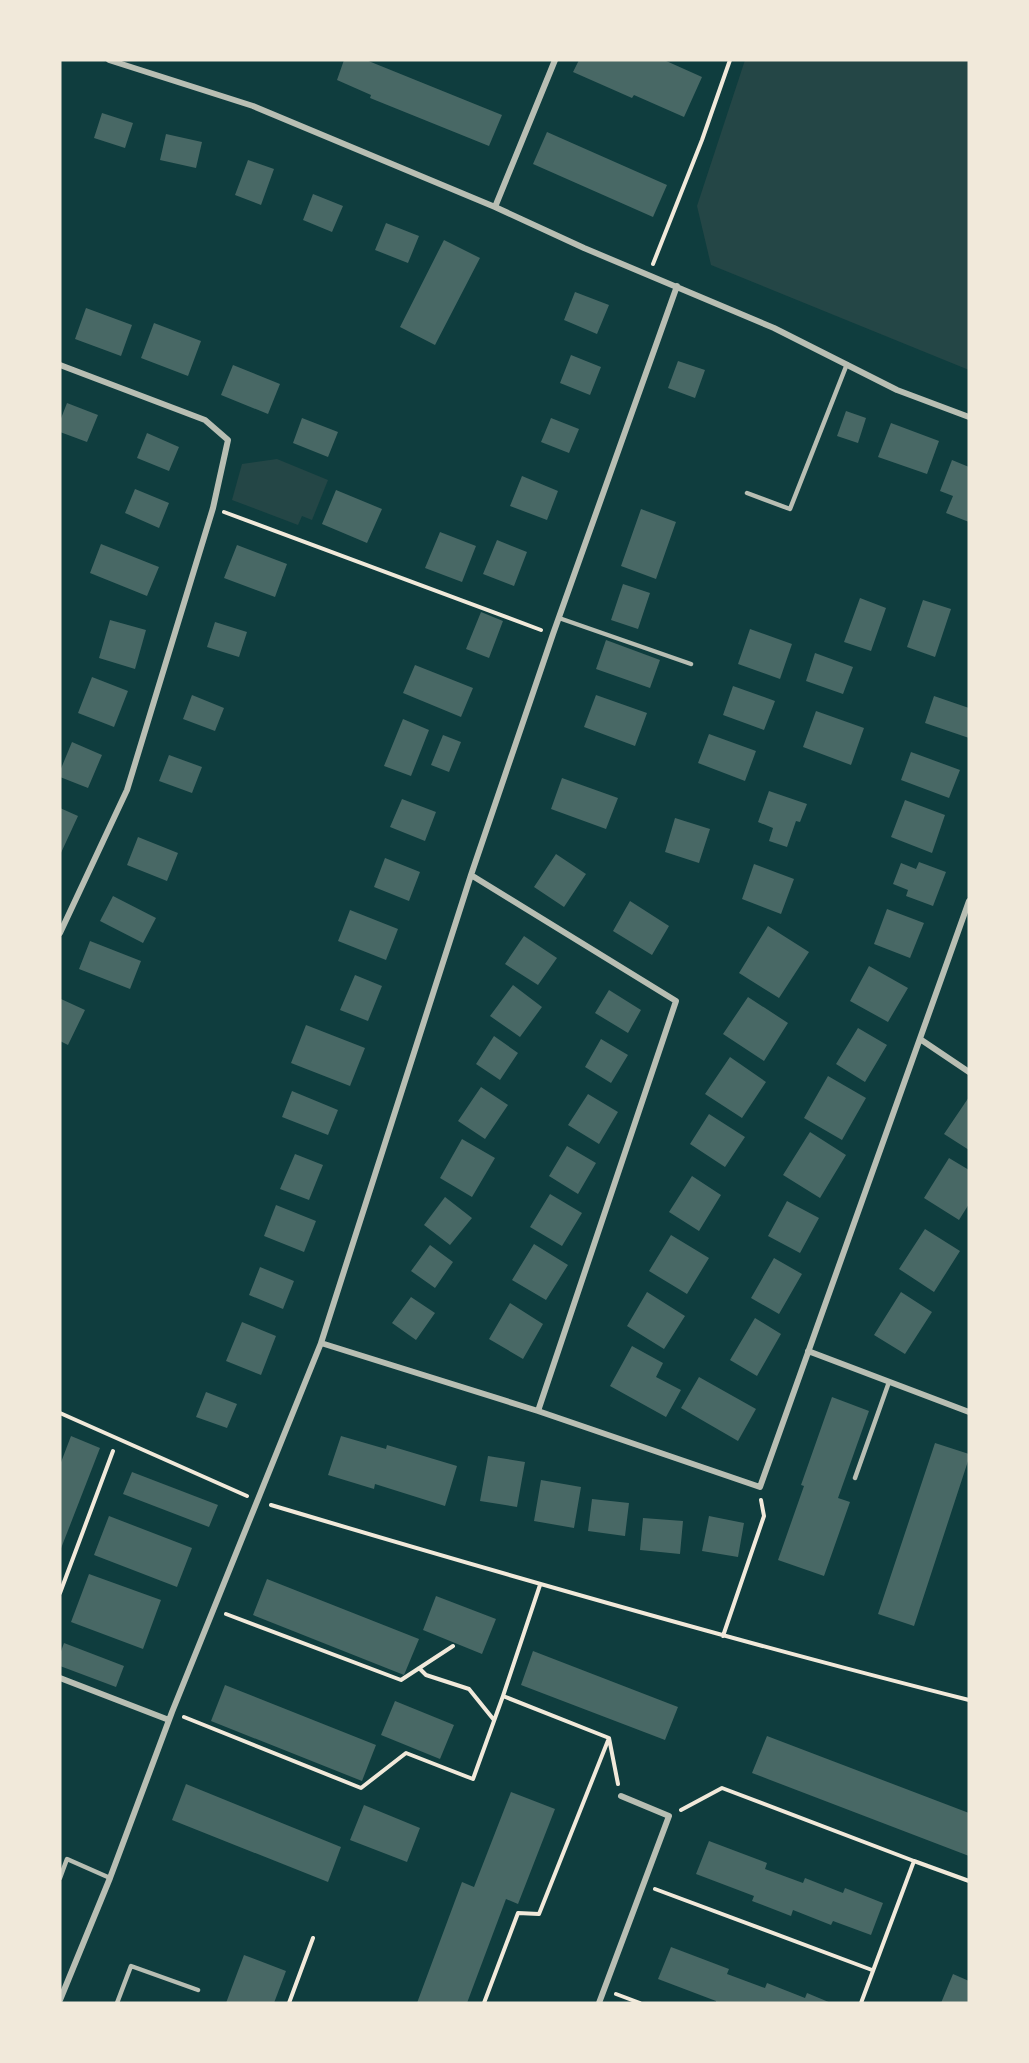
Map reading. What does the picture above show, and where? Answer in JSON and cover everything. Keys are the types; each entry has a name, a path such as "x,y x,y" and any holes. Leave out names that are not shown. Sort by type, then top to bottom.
{"street":[{"path":"110,60 253,106 495,207 774,328 897,390 969,417"},
{"path":"495,207 555,60"},
{"path":"60,2000 110,1878 172,1712 321,1343 471,875 553,634 677,286"},
{"path":"60,365 205,420 228,440 213,508 127,790 60,933"},
{"path":"471,875 676,1001 538,1412"},
{"path":"321,1343 538,1412 760,1487 969,901"},
{"path":"920,1039 969,1072"},
{"path":"808,1351 969,1412"},
{"path":"60,1677 169,1720"},
{"path":"599,2003 669,1816 621,1796"}],"lane":[{"path":"747,493 790,509 848,364"},
{"path":"559,618 691,664"},
{"path":"855,1478 889,1382"},
{"path":"60,1878 67,1859 110,1878"},
{"path":"117,2003 131,1966 198,1990"}],"path":[{"path":"649,275 702,140 730,60"},
{"path":"213,508 553,634"},
{"path":"60,1413 258,1501 540,1585 822,1663 969,1700"},
{"path":"60,1593 113,1451"},
{"path":"723,1636 764,1516 760,1487"},
{"path":"172,1712 361,1788 406,1753 473,1779 540,1585"},
{"path":"214,1609 401,1680 453,1646"},
{"path":"419,1668 426,1675 469,1689 494,1720"},
{"path":"503,1696 609,1738"},
{"path":"609,1738 621,1796"},
{"path":"484,2003 518,1913 539,1914 609,1738"},
{"path":"669,1816 722,1788 969,1881"},
{"path":"861,2003 914,1861"},
{"path":"643,1885 872,1970"},
{"path":"289,2003 313,1938"},
{"path":"604,1990 640,2003"}],"shaded area":[{"path":"745,60 969,60 969,370 711,265 697,206"},
{"path":"277,459 328,480 312,520 302,516 298,525 232,500 242,464"}],"building":[{"path":"344,60 366,60 502,115 489,146 370,98 371,95 337,80"},
{"path":"579,60 664,60 702,77 684,117 634,95 632,98 573,72"},
{"path":"102,113 133,123 125,148 94,138"},
{"path":"547,132 667,185 653,217 533,164"},
{"path":"166,134 202,142 196,168 160,160"},
{"path":"248,160 274,169 261,205 235,195"},
{"path":"313,194 343,206 332,232 303,220"},
{"path":"386,223 419,236 408,263 375,250"},
{"path":"444,240 480,258 435,345 400,327"},
{"path":"575,292 609,305 597,334 564,320"},
{"path":"86,308 132,325 121,356 75,339"},
{"path":"154,323 201,341 188,376 141,358"},
{"path":"571,355 601,367 590,395 560,383"},
{"path":"678,361 705,370 695,398 668,388"},
{"path":"233,365 280,384 268,414 221,395"},
{"path":"67,403 98,415 87,442 60,432 60,421"},
{"path":"846,411 866,418 858,443 837,436"},
{"path":"302,418 338,432 328,457 293,443"},
{"path":"551,418 579,429 569,453 541,442"},
{"path":"891,423 939,441 927,474 878,457"},
{"path":"147,433 179,447 169,471 137,458"},
{"path":"952,460 969,467 969,522 946,513 953,496 940,491"},
{"path":"522,476 558,491 547,520 510,506"},
{"path":"135,489 169,503 159,528 125,513"},
{"path":"336,490 382,509 367,543 322,524"},
{"path":"641,509 676,522 656,579 621,566"},
{"path":"440,532 476,546 462,582 425,568"},
{"path":"497,540 527,552 514,586 483,574"},
{"path":"101,544 159,567 147,596 90,573"},
{"path":"237,545 287,564 275,597 224,578"},
{"path":"623,584 650,593 638,629 611,620"},
{"path":"860,598 886,608 871,651 844,642"},
{"path":"923,600 951,609 935,657 907,647"},
{"path":"481,612 503,621 489,658 466,649"},
{"path":"110,620 146,630 135,669 99,658"},
{"path":"215,622 247,632 239,657 207,647"},
{"path":"750,629 792,644 780,679 738,664"},
{"path":"606,640 660,660 650,688 596,669"},
{"path":"815,653 853,667 843,694 806,681"},
{"path":"415,665 473,688 461,717 403,693"},
{"path":"92,677 128,691 114,727 78,713"},
{"path":"733,686 775,701 764,730 723,715"},
{"path":"192,695 224,708 215,731 183,719"},
{"path":"596,695 647,713 635,746 584,727"},
{"path":"934,696 969,708 969,738 925,723"},
{"path":"816,711 864,728 851,765 803,747"},
{"path":"403,719 429,730 411,776 384,766"},
{"path":"709,734 756,751 745,781 698,763"},
{"path":"443,735 461,742 449,772 431,765"},
{"path":"72,742 102,755 88,788 60,777 60,771"},
{"path":"911,752 960,770 949,798 901,780"},
{"path":"169,755 202,767 192,793 159,781"},
{"path":"562,778 618,798 606,829 551,809"},
{"path":"769,791 807,804 800,822 796,821 787,847 769,841 773,828 758,822"},
{"path":"402,799 436,812 425,841 390,827"},
{"path":"905,800 945,815 932,853 891,837"},
{"path":"60,808 78,816 60,855"},
{"path":"675,818 710,829 699,863 665,852"},
{"path":"138,837 178,853 167,881 127,865"},
{"path":"556,854 586,874 564,907 534,887"},
{"path":"385,858 420,872 409,901 374,887"},
{"path":"919,862 946,872 933,906 906,896 908,890 893,884 901,863 916,869"},
{"path":"754,864 794,879 781,914 742,899"},
{"path":"113,896 156,918 143,943 100,921"},
{"path":"630,901 669,926 652,955 613,931"},
{"path":"887,909 924,923 910,958 874,944"},
{"path":"350,910 398,929 386,960 338,941"},
{"path":"768,926 809,952 779,998 739,973"},
{"path":"524,936 557,958 538,985 505,964"},
{"path":"90,941 141,961 130,989 79,969"},
{"path":"869,966 908,988 888,1022 850,1001"},
{"path":"355,975 382,986 368,1021 340,1010"},
{"path":"513,985 542,1007 520,1037 490,1016"},
{"path":"609,990 641,1010 628,1033 595,1013"},
{"path":"748,997 788,1023 764,1061 723,1034"},
{"path":"61,999 85,1010 68,1045 60,1041"},
{"path":"306,1025 365,1048 350,1086 291,1063"},
{"path":"858,1028 887,1045 865,1082 836,1064"},
{"path":"494,1036 518,1053 500,1080 476,1064"},
{"path":"601,1039 628,1055 611,1083 585,1067"},
{"path":"730,1057 766,1082 742,1118 705,1094"},
{"path":"828,1076 866,1098 842,1140 804,1118"},
{"path":"481,1087 508,1105 485,1139 458,1121"},
{"path":"292,1091 338,1110 328,1135 282,1117"},
{"path":"588,1094 618,1112 599,1144 568,1125"},
{"path":"969,1097 969,1150 944,1134"},
{"path":"709,1114 745,1137 725,1167 690,1144"},
{"path":"810,1132 846,1155 820,1198 783,1175"},
{"path":"462,1139 495,1158 472,1197 440,1178"},
{"path":"567,1146 596,1163 578,1194 549,1176"},
{"path":"295,1154 323,1165 309,1200 280,1189"},
{"path":"949,1158 969,1170 969,1204 959,1220 924,1198"},
{"path":"692,1176 721,1195 699,1231 669,1212"},
{"path":"550,1194 582,1213 562,1246 530,1227"},
{"path":"445,1197 472,1218 450,1245 424,1225"},
{"path":"787,1201 819,1218 800,1253 768,1236"},
{"path":"276,1205 316,1221 304,1252 264,1236"},
{"path":"925,1229 960,1251 934,1292 899,1269"},
{"path":"671,1235 709,1258 687,1294 649,1271"},
{"path":"534,1244 568,1265 546,1300 512,1280"},
{"path":"430,1245 453,1262 435,1288 411,1271"},
{"path":"774,1258 802,1274 779,1314 751,1298"},
{"path":"260,1267 294,1281 283,1309 249,1295"},
{"path":"647,1292 685,1316 664,1349 627,1326"},
{"path":"901,1292 932,1312 905,1354 874,1335"},
{"path":"411,1297 435,1313 416,1340 392,1323"},
{"path":"510,1303 543,1324 523,1359 489,1339"},
{"path":"755,1318 781,1334 757,1376 730,1360"},
{"path":"242,1322 276,1336 261,1375 226,1361"},
{"path":"632,1346 663,1363 656,1377 681,1390 666,1417 610,1386"},
{"path":"699,1377 756,1409 738,1441 681,1408"},
{"path":"206,1392 237,1404 227,1428 196,1417"},
{"path":"832,1397 869,1411 838,1498 850,1502 824,1576 778,1560"},
{"path":"71,1436 100,1448 60,1551 60,1465"},
{"path":"341,1436 386,1449 387,1445 457,1466 445,1506 375,1484 374,1489 328,1475"},
{"path":"935,1443 969,1454 969,1458 914,1626 878,1614"},
{"path":"488,1456 525,1462 517,1507 480,1501"},
{"path":"132,1472 218,1505 209,1527 123,1494"},
{"path":"541,1480 581,1487 574,1528 534,1521"},
{"path":"592,1499 629,1503 625,1536 588,1531"},
{"path":"109,1516 192,1548 177,1587 94,1555"},
{"path":"709,1516 744,1523 738,1557 702,1551"},
{"path":"643,1518 683,1521 680,1554 640,1550"},
{"path":"89,1574 161,1600 143,1649 71,1622"},
{"path":"267,1579 419,1639 404,1675 253,1615"},
{"path":"436,1596 496,1619 482,1654 423,1630"},
{"path":"64,1643 124,1666 116,1687 60,1666 60,1654"},
{"path":"533,1651 678,1707 665,1740 521,1685"},
{"path":"225,1685 376,1745 362,1781 211,1721"},
{"path":"395,1701 454,1725 440,1759 381,1735"},
{"path":"767,1736 969,1813 969,1856 752,1773"},
{"path":"186,1784 341,1847 328,1882 172,1820"},
{"path":"511,1792 555,1809 518,1904 506,1899 467,2003 417,2003 462,1882 474,1887"},
{"path":"364,1805 420,1828 407,1862 350,1840"},
{"path":"709,1841 767,1863 765,1869 803,1883 805,1878 843,1893 845,1888 883,1903 871,1935 833,1921 831,1925 793,1910 791,1916 752,1901 754,1896 696,1874"},
{"path":"671,1947 729,1969 727,1974 765,1988 767,1983 805,1998 807,1993 831,2003 716,2003 716,2001 658,1979"},
{"path":"244,1955 286,1971 274,2003 226,2003"},
{"path":"953,1974 969,1981 969,2003 941,2003"}]}
